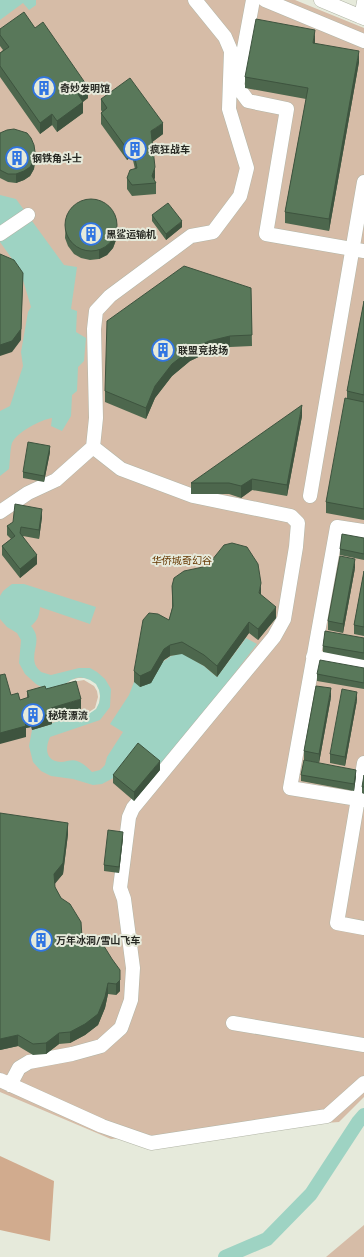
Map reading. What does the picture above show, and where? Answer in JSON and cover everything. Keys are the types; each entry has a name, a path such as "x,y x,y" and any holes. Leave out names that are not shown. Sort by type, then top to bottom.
{"street":[{"path":"0,512 28,493 56,480 93,447 96,418 94,329 96,311 110,296 191,236 213,232 240,196 247,168 229,109 231,52 225,37 195,0"},
{"path":"252,0 237,86 248,101 287,109 266,234 358,250"},
{"path":"265,0 364,41"},
{"path":"321,0 363,18 364,2"},
{"path":"310,496 358,250 364,182"},
{"path":"0,234 28,215"},
{"path":"93,447 121,469 193,496 291,516 298,523 296,547 284,619 274,637 133,808 129,817 120,888 124,900 133,968 131,1000 121,1028 101,1046 72,1054 29,1062 19,1068 5,1082 102,1126 151,1143 328,1116 364,1083"},
{"path":"361,800 290,788 337,527 364,531"},
{"path":"313,657 364,665"},
{"path":"364,763 361,800 337,923 364,928"},
{"path":"233,1023 364,1045"}],"green space":[{"name":"华侨城奇幻谷","path":"0,0 295,0 364,28 364,1097 339,1122 111,1139 0,1092"},
{"path":"364,1225 364,1257 326,1257"}],"shaded area":[{"path":"0,1156 54,1181 50,1241 0,1230"}],"water":[{"path":"0,0 36,0 36,5 29,10 23,3 0,20"},
{"path":"0,195 16,199 64,265 77,267 71,309 77,311 76,332 86,338 84,361 78,367 77,391 72,395 71,416 62,431 51,426 52,418 35,424 24,431 12,443 9,469 0,476 0,411 10,406 23,366 21,352 28,312 31,307 20,270 0,242"},
{"path":"12,584 24,584 96,607 90,624 40,607 38,618 31,626 36,636 34,654 35,664 41,672 51,675 79,668 90,668 105,679 111,689 110,707 100,720 50,737 47,745 49,757 52,759 61,762 75,760 83,764 92,772 100,770 105,765 107,757 123,732 110,724 129,695 134,682 171,656 182,653 204,666 217,677 246,638 257,644 160,770 119,775 102,784 93,785 73,779 51,776 41,771 33,762 29,746 32,730 77,716 80,717 96,709 100,697 98,689 95,685 84,678 80,677 73,679 54,691 45,689 36,684 25,674 19,663 21,640 17,633 7,627 0,619 0,596 3,591"}],"pier":[{"path":"78,678 90,680 96,684 100,696 96,709 86,716 80,717 73,715 86,714 95,708 98,697 94,686 84,680 72,682 68,685 66,684 71,680"}],"building":[{"name":"奇妙发明馆","path":"24,12 35,28 43,22 88,87 78,94 83,102 57,121 52,114 40,123 0,66 0,53 9,47 0,35 0,29"},
{"path":"256,19 315,30 313,43 359,51 329,219 285,212 308,88 245,77"},
{"name":"疯狂战车","path":"130,78 163,123 151,131 155,167 152,176 156,183 132,185 127,178 130,170 137,168 132,145 127,149 101,113 107,108 101,99"},
{"name":"钢铁角斗士","path":"14,129 27,133 31,138 35,152 34,160 30,167 24,171 16,174 8,174 0,170 0,133"},
{"name":"黑鲨运输机","path":"91,199 101,201 109,207 115,215 117,225 115,235 109,243 101,249 91,251 81,249 73,243 67,235 65,225 67,215 73,207 81,201"},
{"path":"168,203 182,221 166,234 152,215"},
{"path":"0,254 14,260 23,273 21,329 12,341 0,345"},
{"name":"联盟竞技场","path":"184,266 251,288 252,335 230,336 209,341 190,350 172,364 155,386 146,408 105,391 107,321"},
{"path":"364,301 364,395 347,391"},
{"path":"345,398 364,402 364,509 326,502"},
{"path":"302,405 287,485 252,479 241,486 229,483 191,483"},
{"path":"28,442 50,446 44,476 23,472"},
{"path":"15,504 42,509 39,530 21,527 20,533 37,555 20,569 2,546 15,536 7,526 13,522"},
{"path":"342,534 364,538 364,554 340,549"},
{"path":"232,543 247,547 258,564 261,583 259,593 276,607 258,629 249,622 217,666 204,655 182,642 170,645 164,649 151,671 140,676 134,671 143,620 149,613 158,614 169,620 173,606 172,586 174,578 184,571 203,567 212,560 224,545"},
{"path":"340,556 355,559 343,624 328,621"},
{"path":"364,571 364,627 354,625"},
{"path":"325,631 364,638 364,653 323,646"},
{"path":"320,660 364,668 364,683 317,674"},
{"name":"秘境漂流","path":"5,674 11,695 18,693 20,700 29,697 27,691 45,686 46,689 76,681 81,699 51,708 52,713 32,719 31,715 24,718 26,726 0,733 0,675"},
{"path":"316,686 331,688 319,754 304,751"},
{"path":"342,689 357,692 345,757 330,754"},
{"path":"138,743 160,761 134,792 113,775"},
{"path":"304,760 356,770 354,784 301,775"},
{"path":"364,775 364,787 362,787"},
{"name":"万年冰洞/雪山飞车","path":"0,813 68,823 63,863 54,874 55,887 61,898 70,904 81,922 82,937 90,936 99,938 120,970 120,980 116,984 108,983 105,997 98,1014 85,1024 70,1032 59,1033 46,1043 33,1044 18,1035 0,1039"},
{"path":"108,830 123,832 119,867 104,865"}],"waterway":[{"path":"225,1257 267,1239 311,1194 364,1115"}],"place":[{"name":"奇妙发明馆","path":"44,88"},
{"name":"疯狂战车","path":"135,149"},
{"name":"钢铁角斗士","path":"17,158"},
{"name":"黑鲨运输机","path":"91,234"},
{"name":"联盟竞技场","path":"163,350"},
{"name":"秘境漂流","path":"33,715"},
{"name":"万年冰洞/雪山飞车","path":"41,940"}]}
